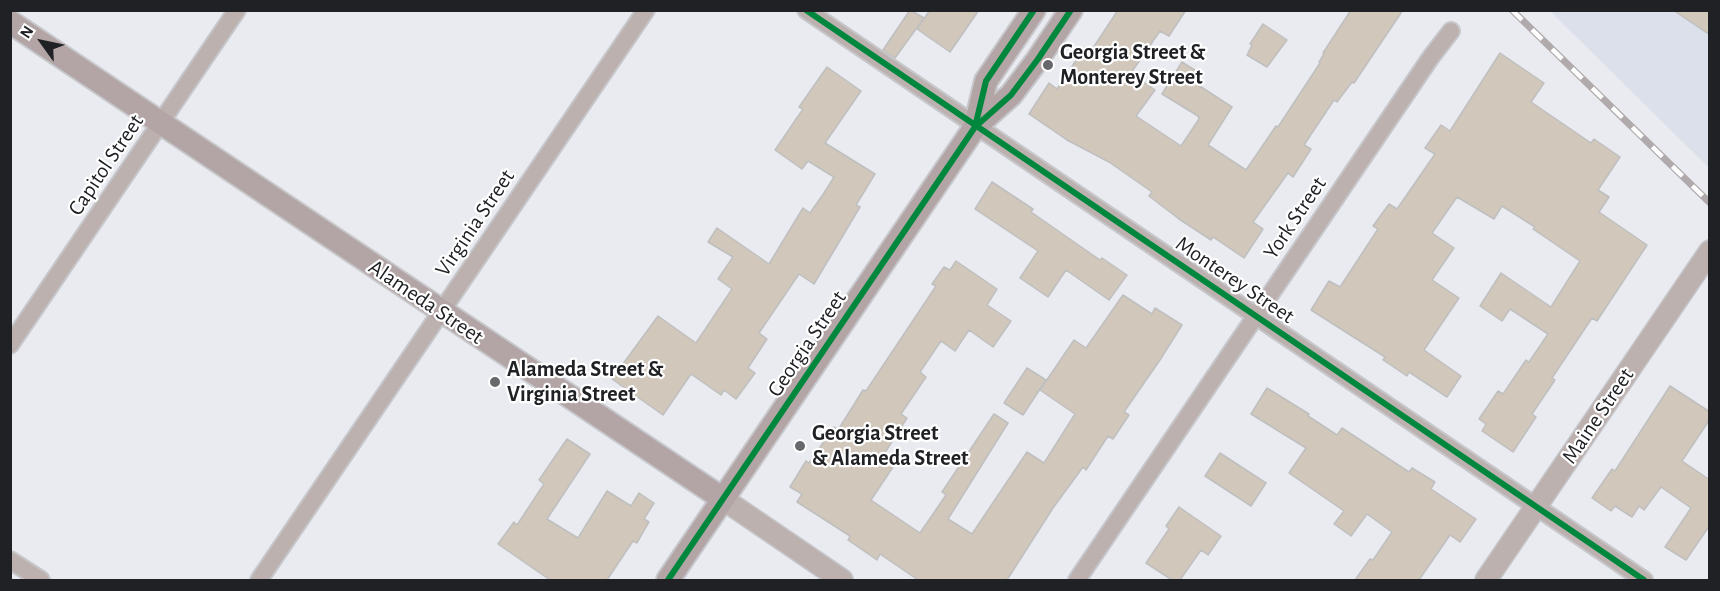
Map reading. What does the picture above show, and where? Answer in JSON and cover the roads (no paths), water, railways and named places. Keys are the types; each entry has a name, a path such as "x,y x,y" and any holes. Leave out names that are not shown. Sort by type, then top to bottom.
{"main road":[{"name":"Georgia Street","path":"975,127 986,81 1034,10"},
{"name":"Georgia Street","path":"668,580 975,127 1011,95 1071,10"},
{"name":"Alameda Street","path":"10,22 723,499"}],"street":[{"name":"Capitol Street","path":"10,345 162,124 237,10"},
{"name":"Virginia Street","path":"260,580 646,10"},
{"name":"Monterey Street","path":"806,10 1644,580"},
{"name":"York Street","path":"1077,580 1431,57 1451,31"},
{"name":"Maine Street","path":"1486,580 1710,251"},
{"name":"Alameda Street","path":"723,499 842,580"},
{"path":"10,560 41,580"}],"railway":[{"path":"1512,10 1710,203"}],"place":[{"name":"Georgia Street & Monterey Street","path":"1048,65"},
{"name":"Alameda Street & Virginia Street","path":"495,382"},
{"name":"Georgia Street & Alameda Street","path":"800,446"}]}
